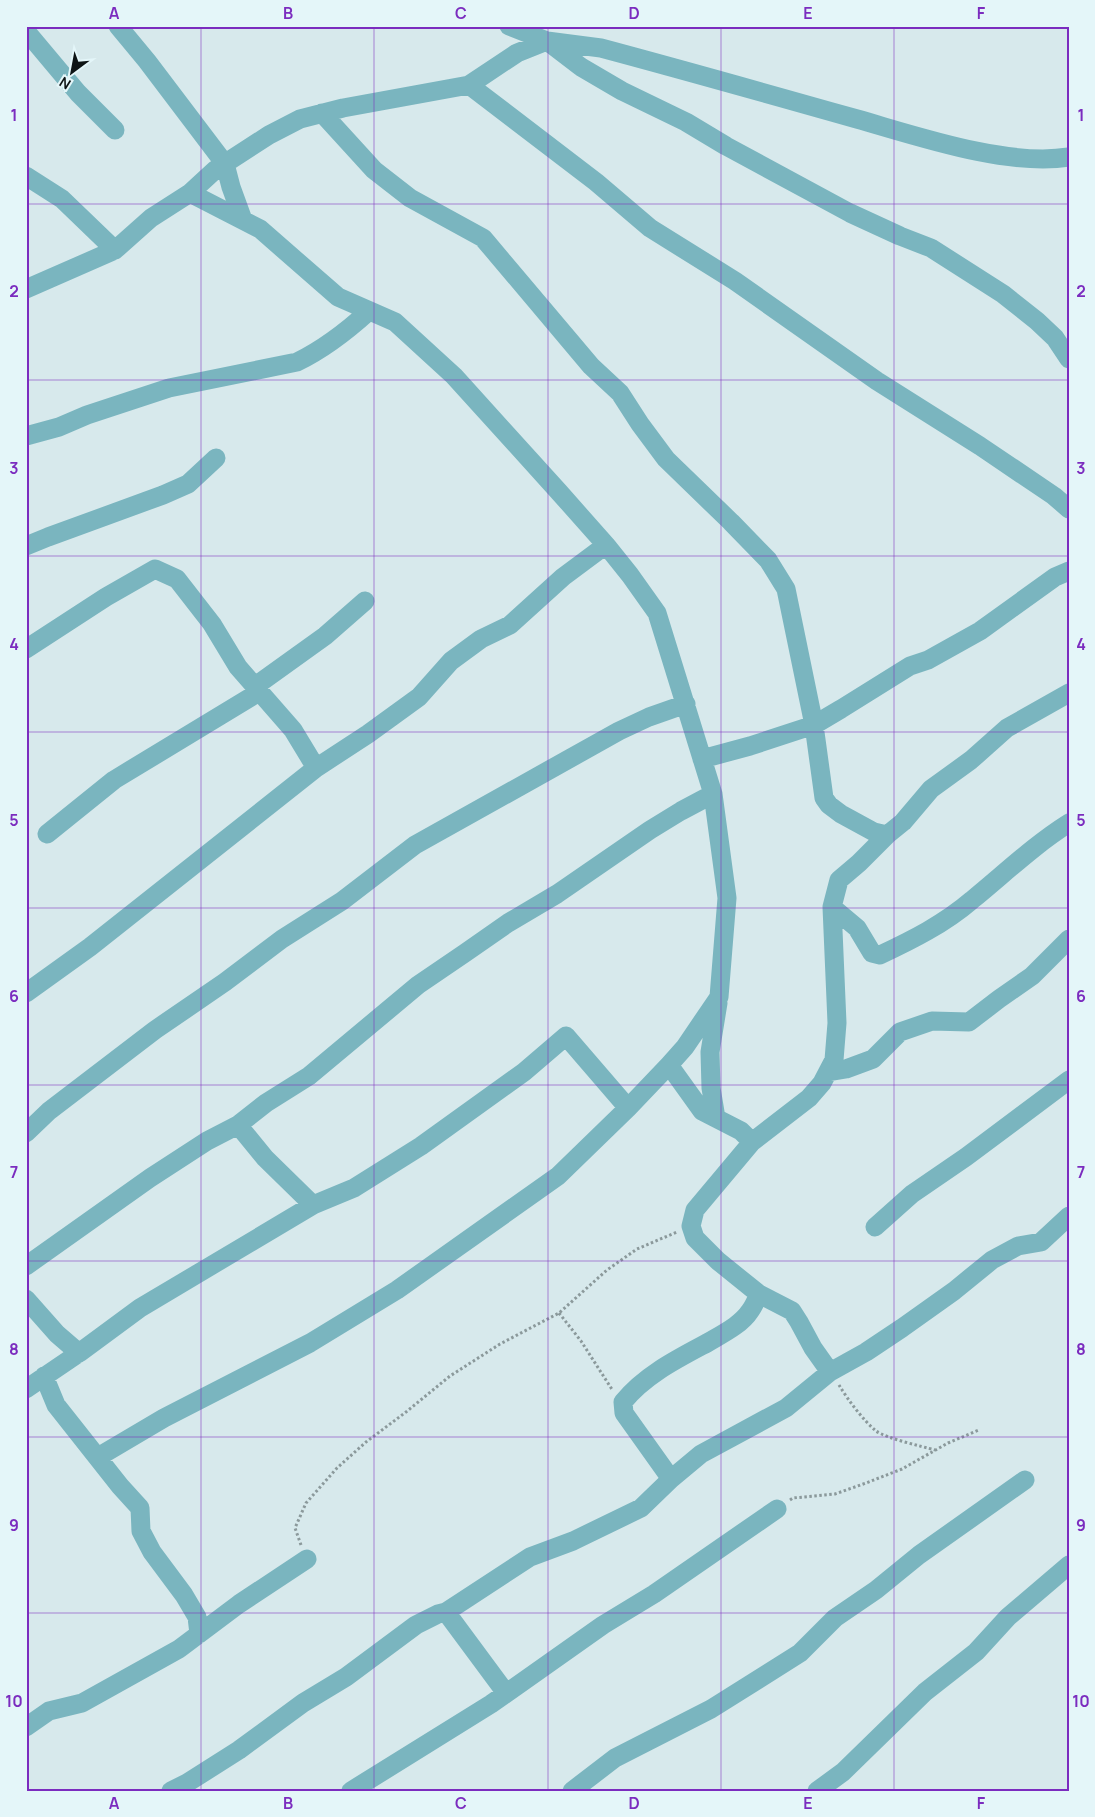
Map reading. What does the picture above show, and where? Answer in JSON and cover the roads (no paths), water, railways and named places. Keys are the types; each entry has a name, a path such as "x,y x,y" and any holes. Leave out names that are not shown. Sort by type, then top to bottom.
{"street":[{"path":"118,26 225,164 230,186 243,220"},
{"path":"509,26 547,41 601,48 921,137 987,153 1028,158 1069,157"},
{"path":"26,31 78,93 115,130"},
{"path":"26,290 115,250 150,218 190,193 215,170 269,135 300,119 343,108 469,85 517,53 547,41"},
{"path":"547,41 581,67 622,91 686,122 726,146 850,213 931,248 1003,294 1055,338 1069,359"},
{"path":"469,85 596,182 650,228 734,281 877,381 980,446 1054,496 1069,509"},
{"path":"322,114 374,170 410,198 483,238 591,366 620,393 666,459 768,560 786,589 814,725 824,798 829,805 841,814 874,832 887,835"},
{"path":"26,176 62,199 115,250"},
{"path":"190,193 260,229 338,297 396,322 454,376 606,545 657,614 713,794 727,898 719,997 710,1052 711,1088 716,1118"},
{"path":"26,436 169,388 297,362 343,335 370,311"},
{"path":"26,546 188,484 216,458"},
{"path":"26,993 90,947 316,768 368,734 418,697 451,661 481,640 510,625 540,600 563,577 606,545"},
{"path":"26,649 106,596 155,569 177,579 212,624 238,667 293,730 316,768"},
{"path":"702,759 750,746 814,725 910,666 928,660 980,632 1055,577 1069,571"},
{"path":"47,834 114,780 257,689 325,636 365,601"},
{"path":"830,1372 813,1348 792,1312 759,1294 718,1261 695,1238 691,1226 695,1210 752,1142 809,1098 822,1083 834,1060 838,1023 832,907 839,880 860,863 887,835 903,822 932,789 971,760 1007,728 1069,693"},
{"path":"26,1133 49,1111 155,1030 225,982 282,939 342,901 415,846 619,732 686,704"},
{"path":"26,1266 150,1178 207,1141 238,1125 309,1076 418,985 464,953 508,923 557,894 650,830 713,794"},
{"path":"832,907 857,928 872,953 880,955 934,928 971,902 1014,864 1069,823"},
{"path":"828,1072 846,1069 873,1059 900,1032 932,1020 968,1022 1032,976 1069,939"},
{"path":"98,1457 164,1418 310,1343 397,1290 558,1176 628,1108 669,1064 684,1047 719,997"},
{"path":"26,1389 140,1308 313,1205 354,1188 421,1146 524,1072 566,1036 628,1108"},
{"path":"684,1047 710,1052"},
{"path":"669,1064 702,1111 741,1131 752,1142"},
{"path":"875,1227 912,1194 966,1158 1067,1084"},
{"path":"238,1125 265,1158 313,1205"},
{"path":"172,1791 238,1750 303,1704 346,1677 416,1625 446,1612 530,1557 573,1541 641,1508 701,1454 786,1408 830,1372 866,1352 902,1328 954,1291 992,1260 1018,1246 1041,1242 1069,1216"},
{"path":"671,1479 624,1412 623,1402 634,1389 648,1378 729,1330 750,1312 759,1294"},
{"path":"26,1299 57,1334 79,1353"},
{"path":"44,1376 56,1405 120,1486 140,1508 141,1531 152,1552 184,1595 197,1617 199,1634"},
{"path":"572,1791 615,1758 711,1709 800,1652 835,1618 1025,1480"},
{"path":"351,1791 506,1693 603,1625 654,1594 777,1509"},
{"path":"26,1727 49,1711 82,1703 179,1649 239,1604 307,1559"},
{"path":"817,1791 843,1772 925,1692 976,1652 1008,1617 1069,1565"},
{"path":"446,1612 506,1693"},
{"path":"834,1791 843,1772"}]}
